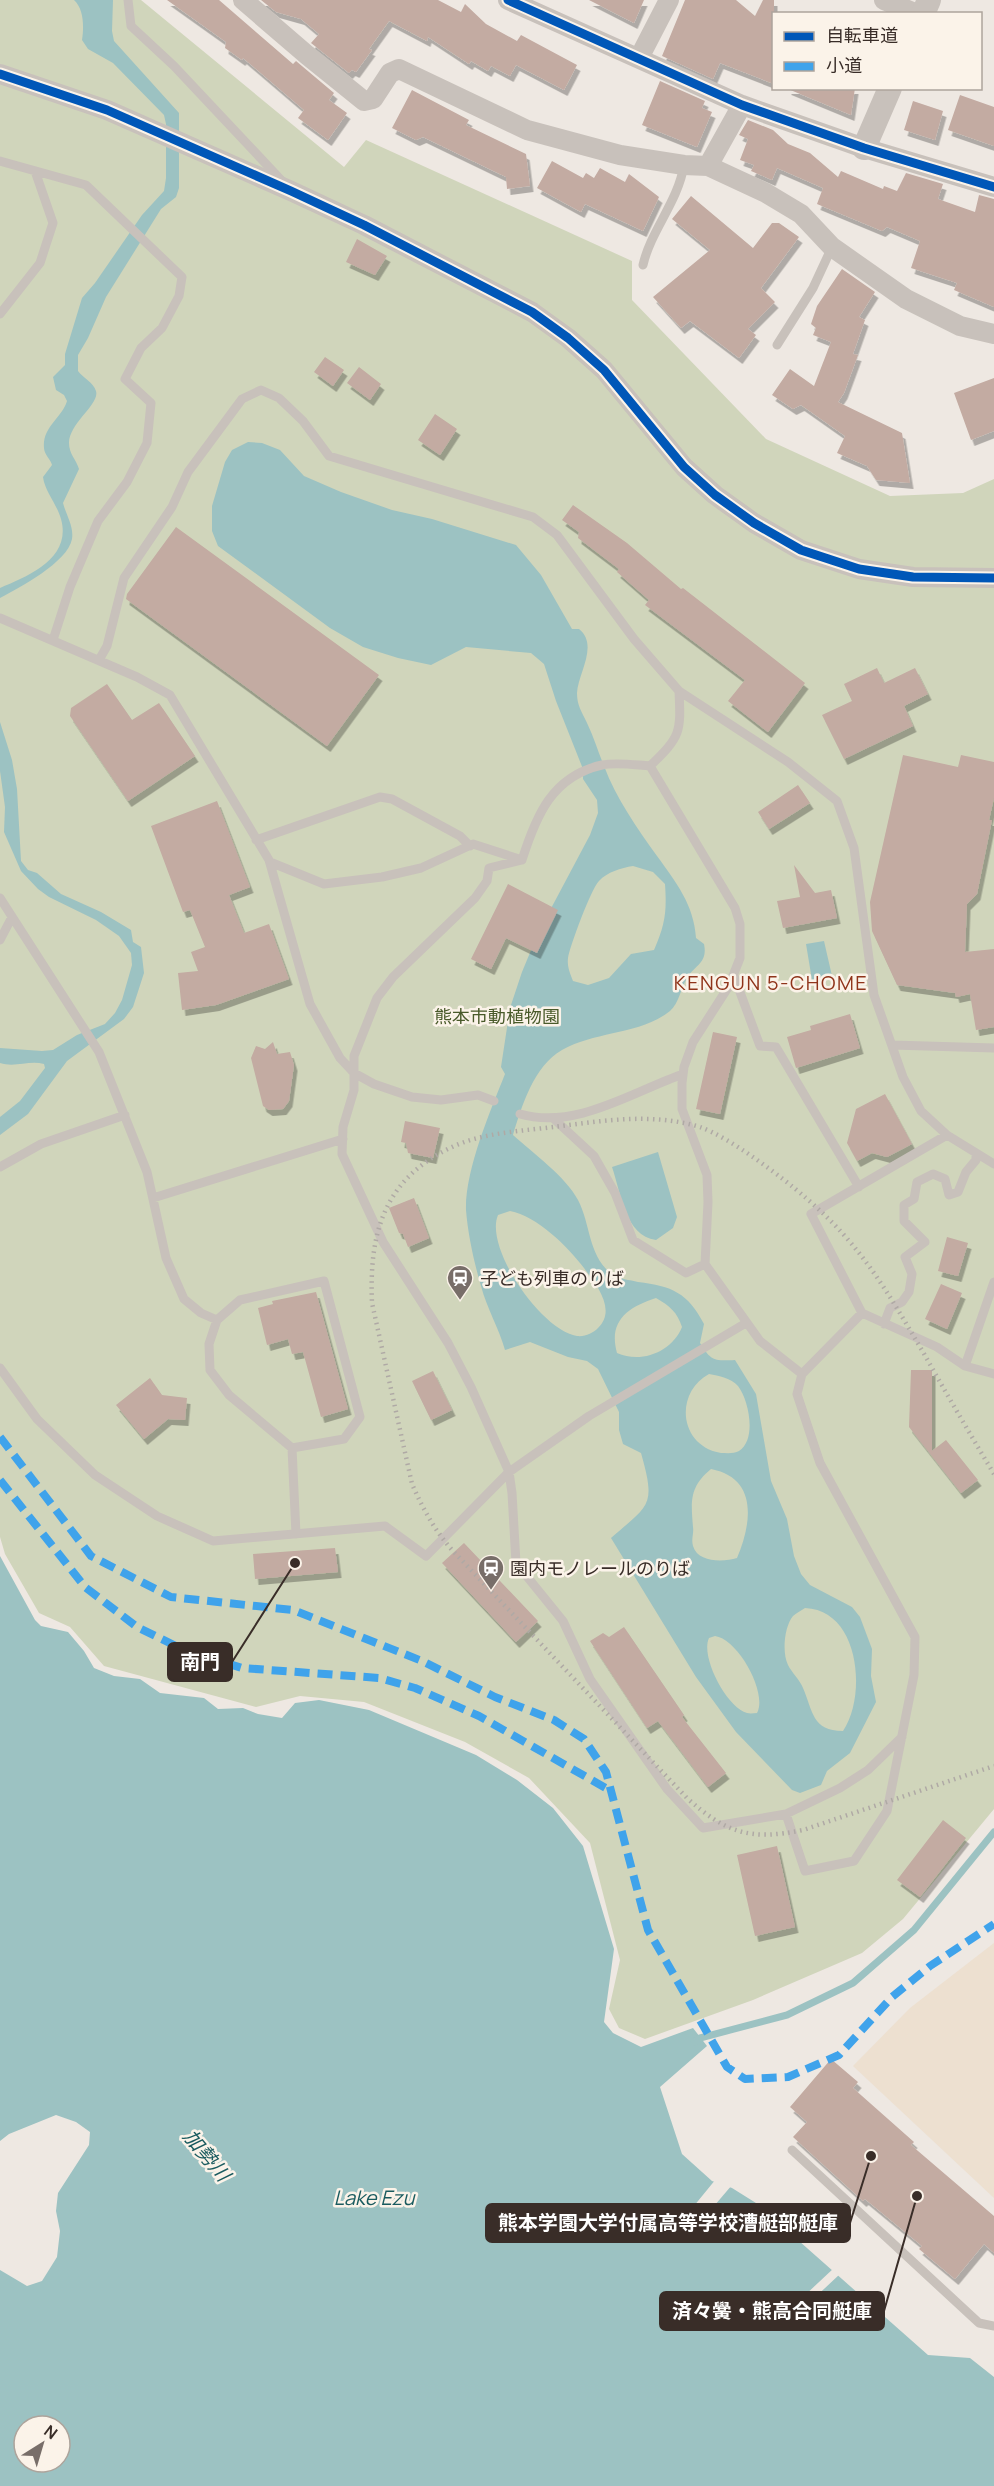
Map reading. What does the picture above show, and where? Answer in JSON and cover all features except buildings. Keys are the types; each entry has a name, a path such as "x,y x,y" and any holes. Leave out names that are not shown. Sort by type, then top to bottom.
{"street":[{"path":"243,0 364,100 373,99 390,73 399,69 527,130 620,155 684,165 708,166 766,193 801,214 832,247 906,299 960,326 994,334"},
{"path":"508,0 742,105 864,148 994,188"},
{"path":"639,58 669,0"},
{"path":"884,0 911,12"},
{"path":"0,74 107,110 291,191 364,225 532,312 568,338 604,369 684,467 715,495 754,523 801,550 859,569 913,577 994,578"},
{"path":"864,148 889,90"},
{"path":"708,166 742,105"}],"lane":[{"path":"128,0 131,26 174,66 291,191"},
{"path":"0,161 86,185 182,277 179,296 162,328 141,348 125,379 151,403 147,443 128,482 98,521 70,587 53,640"},
{"path":"643,265 646,250 674,199 684,165"},
{"path":"0,314 40,263 53,223 35,171"},
{"path":"777,345 813,288 832,247"},
{"path":"99,660 107,646 124,578 172,507 188,472 242,399 261,390 279,398 303,421 329,456 533,517 557,535 634,639 679,691 788,762 837,801 854,848 874,995 903,1077 921,1111 947,1135 994,1164"},
{"path":"0,618 137,677 170,695 270,862 310,1005 340,1058 354,1073 374,1084 412,1097 441,1100 478,1095 494,1101"},
{"path":"522,860 535,820 565,780 603,765 650,766 669,747 681,726 679,691"},
{"path":"650,766 735,908 741,940 740,958 734,976 693,1042 681,1083 684,1116 707,1175 705,1264 760,1341 802,1374"},
{"path":"256,840 380,798 392,799 460,836 470,846"},
{"path":"270,862 324,884 382,877 421,868 473,844 522,860"},
{"path":"522,860 489,868 487,882 475,898 393,977 377,998 354,1056 354,1090 344,1127 342,1154 361,1200 383,1242 453,1352 509,1472 516,1563 563,1621 590,1679 667,1789 703,1828 786,1814 840,1788 868,1770 902,1737"},
{"path":"0,898 97,1049 147,1172 166,1258 184,1299 201,1313 217,1320"},
{"path":"0,940 12,917"},
{"path":"734,976 760,1046 776,1047 859,1187"},
{"path":"892,1045 994,1048"},
{"path":"520,1114 532,1118 572,1115 611,1104 683,1074"},
{"path":"0,1167 41,1144 125,1115"},
{"path":"553,1118 594,1156 615,1193 633,1240 686,1273 705,1264"},
{"path":"947,1135 812,1214 862,1314 937,1347 965,1366 994,1374"},
{"path":"153,1198 343,1139"},
{"path":"884,1324 890,1308 902,1302 909,1292 912,1274 905,1257 925,1242 904,1221 904,1205 914,1199 916,1182 933,1174 945,1179 949,1195 958,1192 966,1172 976,1160 976,1154"},
{"path":"292,1448 344,1439 360,1417 324,1281 240,1299 217,1320 209,1344 210,1370 229,1395 292,1448 296,1534"},
{"path":"965,1366 994,1282"},
{"path":"786,1814 805,1871 854,1861 887,1811 914,1676 915,1637 820,1463 797,1394 802,1374 862,1314"},
{"path":"0,1368 37,1419 95,1475 157,1516 213,1541 385,1527 426,1556 509,1472 589,1416 746,1323"},
{"path":"792,2150 979,2324 994,2326"}],"green space":[{"name":"熊本市動植物園","path":"0,0 141,0 344,167 366,140 632,261 632,300 766,439 890,496 963,493 994,479 994,1809 903,1919 862,1953 753,2000 645,2039 619,2028 609,2009 620,1960 590,1843 529,1778 465,1742 364,1702 300,1696 256,1707 104,1666 70,1627 39,1613 5,1554 0,1537"}],"shaded area":[{"path":"994,1943 994,2198 853,2066 910,2008"}],"water":[{"path":"74,0 113,0 114,41 179,113 179,188 176,197 161,209 106,297 78,355 78,371 93,385 96,396 70,436 70,450 79,469 63,503 72,530 69,548 62,557 42,573 0,598 0,588 46,564 60,545 63,533 61,519 43,477 52,465 44,450 46,434 67,401 64,395 56,390 53,377 65,365 65,354 82,298 142,215 164,191 166,178 164,115 113,63 88,49 82,40 81,13"},
{"path":"248,442 262,443 280,450 304,476 341,492 392,510 432,519 516,545 541,575 572,629 579,629 585,636 586,660 577,693 580,709 621,801 683,894 692,915 696,938 704,944 705,950 702,960 687,978 676,1004 670,1011 645,1025 589,1039 562,1050 552,1057 530,1087 513,1135 573,1191 582,1210 594,1249 604,1267 618,1277 670,1289 685,1298 704,1324 700,1343 704,1349 714,1359 735,1360 756,1394 771,1481 787,1519 794,1556 801,1574 810,1585 852,1607 860,1617 872,1649 871,1676 876,1702 850,1753 827,1771 821,1785 800,1793 792,1790 736,1732 696,1677 611,1538 642,1510 646,1503 648,1484 641,1453 623,1444 619,1430 619,1412 598,1369 587,1361 568,1357 530,1342 505,1350 476,1268 467,1219 467,1194 474,1159 505,1074 501,1067 510,1008 539,931 590,835 598,813 597,800 583,779 583,769 544,664 531,653 466,647 431,665 363,647 330,628 218,546 212,531 212,506 225,462 232,450","holes":["633,866 653,872 665,884 666,903 661,933 654,950 631,954 609,978 588,985 573,981 568,967 568,958 577,930 595,886 602,878 614,871","510,1211 520,1214 541,1225 569,1251 584,1268 603,1297 606,1313 594,1332 577,1336 563,1331 548,1320 519,1286 500,1247 496,1229 498,1215","656,1298 672,1310 682,1327 671,1343 655,1354 636,1357 617,1353 615,1332 618,1324 629,1311","709,1374 735,1383 742,1392 748,1410 749,1429 745,1446 739,1451 721,1453 707,1448 696,1440 686,1418 686,1406 690,1393","711,1469 726,1474 737,1482 744,1492 748,1517 737,1558 712,1560 696,1552 692,1543 692,1502 699,1482","805,1608 823,1612 838,1623 848,1639 854,1657 855,1697 851,1716 843,1731 825,1728 819,1723 812,1712 802,1685 786,1660 785,1640 793,1616","715,1636 724,1639 741,1656 755,1681 759,1704 757,1713 747,1713 731,1702 717,1681 708,1657 709,1638"]},
{"path":"0,722 12,760 17,789 21,861 28,870 37,873 61,894 101,912 131,930 133,942 141,947 144,973 133,1007 124,1019 67,1061 28,1114 0,1135 0,1117 20,1101 45,1068 44,1064 38,1063 11,1065 0,1063 0,1048 53,1050 77,1035 105,1024 115,1013 122,1000 132,965 131,953 119,936 96,920 49,897 21,871 4,832 5,807 0,771"},
{"path":"824,941 832,976 812,980 806,944"},
{"path":"658,1152 677,1217 673,1228 656,1240 637,1231 631,1222 612,1167"},
{"name":"Lake Ezu","path":"0,1556 35,1620 41,1626 68,1632 84,1651 94,1668 114,1676 140,1679 160,1693 204,1698 218,1709 243,1708 258,1714 282,1718 295,1703 319,1700 369,1710 476,1755 517,1780 553,1808 583,1846 614,1949 604,2022 613,2033 641,2047 693,2028 707,2046 660,2087 682,2154 712,2181 732,2188 756,2203 928,2355 970,2358 994,2377 994,2486 0,2486 0,2270 27,2286 42,2281 57,2257 60,2231 56,2211 58,2193 89,2145 90,2132 76,2122 56,2115 9,2134 0,2141"}],"pier":[{"path":"716,2179 732,2185 691,2233 680,2223"},
{"path":"834,2268 840,2274 809,2303 803,2297"}],"waterway":[{"path":"694,2042 700,2038 787,2015 853,1983 914,1930 994,1832"}],"railway":[{"path":"994,1474 897,1309 858,1251 796,1189 755,1158 712,1132 700,1127 665,1120 631,1119 490,1135 462,1143 427,1161 409,1176 395,1193 385,1212 374,1255 372,1303 412,1484 421,1502 435,1528 453,1551 687,1798 701,1810 727,1826 753,1834 768,1835 803,1830 994,1766"}],"marked path":[{"path":"0,1437 91,1556 171,1597 293,1610 422,1661 495,1697 554,1720 584,1739 606,1772 648,1930 727,2067 745,2079 788,2077 839,2055 892,1997 930,1966 994,1924"},
{"path":"0,1480 85,1587 137,1627 182,1649 242,1668 379,1678 415,1688 479,1716 611,1791"}],"cycle path":[{"path":"508,0 742,105 864,148 994,187"},
{"path":"0,74 107,110 291,191 364,225 532,312 568,338 604,370 684,467 715,495 754,523 801,550 859,569 913,577 994,578"}],"place":[{"name":"子ども列車のりば","path":"460,1301"},
{"name":"南門","path":"295,1563"},
{"name":"園内モノレールのりば","path":"491,1591"},
{"name":"熊本学園大学付属高等学校漕艇部艇庫","path":"871,2156"},
{"name":"済々黌・熊高合同艇庫","path":"917,2196"}],"district":[{"name":"KENGUN 5-CHOME","path":"771,982"}],"water label":[{"name":"加勢川","path":"207,2155"}]}
